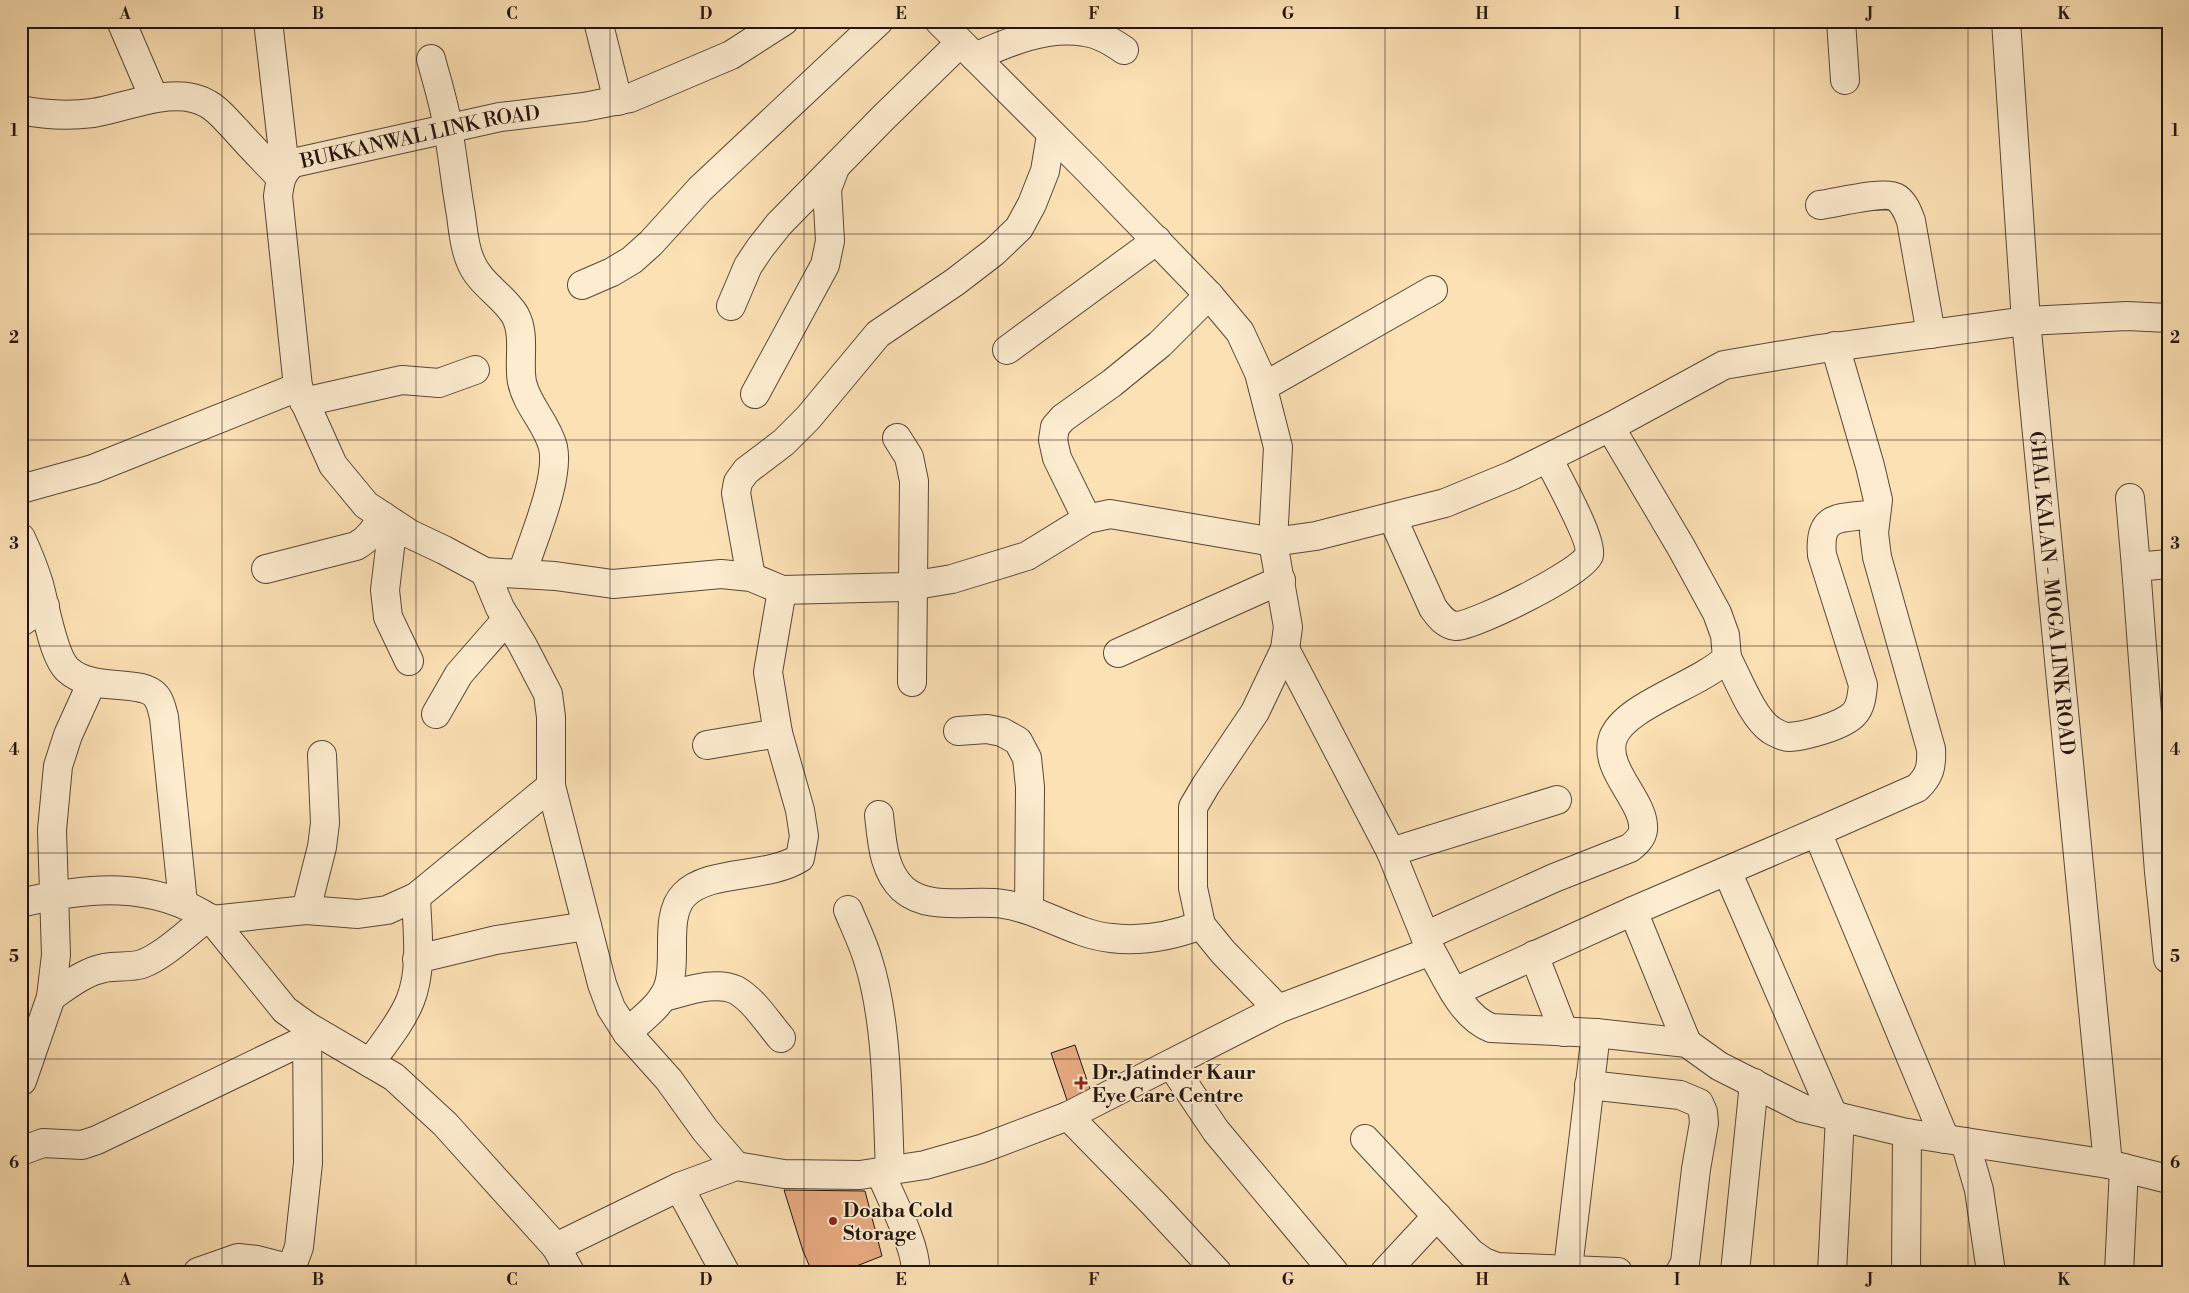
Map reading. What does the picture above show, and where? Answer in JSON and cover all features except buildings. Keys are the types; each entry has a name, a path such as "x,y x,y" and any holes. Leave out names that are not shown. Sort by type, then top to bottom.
{"street":[{"path":"121,21 154,98"},
{"path":"268,21 283,173"},
{"path":"598,21 618,101"},
{"name":"BUKKANWAL LINK ROAD","path":"485,572 410,534 366,505 333,465 301,395 278,196 283,173 293,163 448,128 500,117 584,107 630,98 731,55 784,21"},
{"path":"582,285 612,272 632,260 645,249 700,190 879,21"},
{"path":"939,21 1051,135 1089,170 1209,295 1240,332 1259,373 1278,446 1274,542 1288,627 1285,649 1255,712 1193,807 1192,888 1201,925 1223,952 1278,1009"},
{"path":"1841,21 1845,80"},
{"name":"GHAL KALAN - MOGA LINK ROAD","path":"2006,21 2026,321 2116,1166 2119,1272"},
{"path":"731,306 748,266 779,224 835,168 968,50 1039,34 1065,31 1085,32 1105,38 1124,50"},
{"path":"432,60 448,128 464,240 470,260 479,277 508,305 516,317 520,334 522,382 527,398 540,419 553,447 555,466 552,483 522,574"},
{"path":"21,110 62,115 94,113 154,98 170,96 195,98 208,104 223,116 283,173"},
{"path":"752,577 736,494 738,482 746,471 784,442 808,418 878,334 971,270 994,252 1019,228 1032,204 1045,172 1051,135"},
{"path":"754,394 825,265 830,241 827,189 835,168"},
{"path":"1820,205 1884,195 1896,197 1905,207 1911,221 1931,334"},
{"path":"1006,350 1157,240"},
{"path":"1263,387 1433,290"},
{"path":"1087,519 1057,458 1053,440 1055,428 1063,418 1112,383 1160,344 1209,295"},
{"path":"736,1166 705,1130 669,1080 627,1033 611,1008 602,984 551,786 551,717 548,694 507,619 485,572 612,584 722,574 752,577 782,590 913,586 952,579 1026,556 1087,519 1110,514 1274,542 1316,536 1445,504 1548,458 1724,366 1835,346 2026,321 2127,316 2168,318"},
{"path":"1454,992 1633,911 1917,788 1925,781 1931,771 1932,749 1877,556 1874,533 1878,500 1835,346"},
{"path":"21,489 93,468 301,395 402,380 439,383 475,370"},
{"path":"1610,427 1717,612 1726,635 1727,658 1758,715 1771,730 1787,737 1838,724 1854,714 1861,701 1863,685 1822,555 1820,538 1824,527 1832,520 1875,514"},
{"path":"896,438 909,457 914,481 912,682"},
{"path":"1392,517 1433,608 1440,618 1447,623 1466,626 1532,594 1578,568 1586,561 1589,555 1587,538 1548,458"},
{"path":"2130,498 2163,871 2168,959"},
{"path":"266,569 356,546 364,542 388,520"},
{"path":"388,520 385,590 388,617 409,662"},
{"path":"21,538 45,606 56,650 66,669 81,680 106,686 138,686 147,689 156,695 161,704 164,717 183,903"},
{"path":"2136,567 2168,564"},
{"path":"1118,653 1281,580"},
{"path":"627,1033 663,997 670,983 673,920 684,895 712,880 774,870 800,858 804,836 800,810 778,734 768,672 782,590"},
{"path":"21,622 45,606"},
{"path":"436,714 459,674 507,619"},
{"path":"1285,649 1391,852 1428,944 1454,992 1469,1014 1481,1024 1491,1028 1596,1033 1687,1043 1719,1066 1802,1108 1907,1133 2116,1166 2168,1179"},
{"path":"556,1247 678,1187 736,1166 784,1174 860,1175 926,1165 981,1149 1068,1116 1278,1009 1428,944 1554,878 1630,848 1638,840 1643,829 1639,812 1616,768 1610,750 1613,737 1620,726 1639,710 1709,673 1727,658"},
{"path":"22,1081 51,997 56,955 52,830 58,766 68,734 92,682"},
{"path":"958,731 987,729 1002,732 1018,741 1028,758 1030,787 1029,910"},
{"path":"707,745 778,734"},
{"path":"306,910 322,847 325,823 322,756"},
{"path":"51,997 90,972 106,967 122,968 142,964 154,958 210,919 306,910 358,914 387,910 416,897 551,786"},
{"path":"1391,852 1557,800"},
{"path":"879,815 882,848 894,878 904,890 930,902 1002,904 1029,910 1054,919 1085,934 1112,939 1146,939 1176,935 1201,925"},
{"path":"1817,832 1955,1141 1979,1190 1991,1272"},
{"path":"1727,871 1837,1116 1832,1272"},
{"path":"21,903 90,890 114,889 183,903 210,919 284,1010 307,1033 370,1063 394,1077 445,1124 556,1247 570,1272"},
{"path":"370,1063 400,1019 410,1000 416,976 417,959 416,897"},
{"path":"848,910 868,960 877,998 886,1075 885,1171 918,1269"},
{"path":"1633,911 1687,1043"},
{"path":"417,959 496,940 587,926"},
{"path":"1534,956 1564,1032"},
{"path":"663,997 704,988 723,987 736,990 749,1001 781,1038"},
{"path":"21,1151 43,1143 82,1145 97,1140 307,1033"},
{"path":"198,1272 238,1258 296,1268 308,1163 307,1033"},
{"path":"1561,1270 1590,1085 1596,1033"},
{"path":"1171,1064 1216,1130 1334,1272"},
{"path":"1735,1272 1754,1083"},
{"path":"1590,1085 1680,1095 1699,1103 1703,1112 1704,1123 1696,1169 1685,1262 1680,1272"},
{"path":"1068,1116 1217,1272"},
{"path":"1906,1272 1907,1133"},
{"path":"1365,1139 1471,1252 1484,1262 1497,1267 1618,1272"},
{"path":"678,1187 725,1272"},
{"path":"1386,1272 1437,1216"}],"place":[{"name":"Dr. Jatinder Kaur Eye Care Centre","path":"1081,1083"},
{"name":"Doaba Cold Storage","path":"833,1221"}]}
